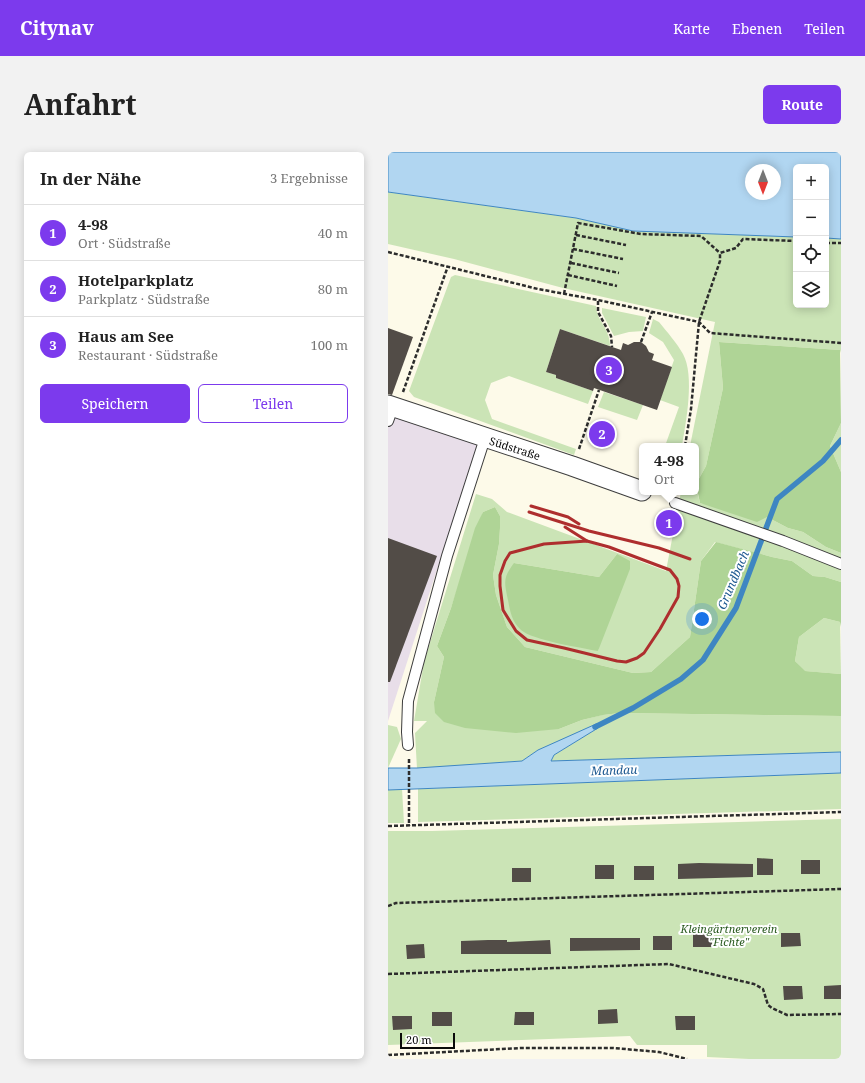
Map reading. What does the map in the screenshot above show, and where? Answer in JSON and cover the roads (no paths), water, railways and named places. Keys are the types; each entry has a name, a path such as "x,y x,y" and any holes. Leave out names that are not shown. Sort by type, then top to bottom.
{"street":[{"name":"Südstraße","path":"392,410 572,466 639,490"}],"lane":[{"path":"408,745 408,701 447,556 485,438"},
{"path":"675,503 783,541 841,564"}],"water":[{"path":"388,152 841,152 841,239 829,238 829,164 793,164 793,237 633,231 576,218 388,192"},
{"name":"Mandau","path":"596,724 600,724 598,728 554,755 551,761 841,752 841,773 388,790 388,768 417,768 522,761 538,750"}],"waterway":[{"name":"Grundbach","path":"595,727 633,708 681,679 703,660 736,608 777,499 823,461 841,440"}],"railway":[{"path":"531,506 568,517 579,524"},
{"path":"529,512 589,531 659,548 690,559"},
{"path":"565,527 587,541"},
{"path":"587,541 609,547 670,570 677,579 679,586 678,597 660,629 644,653 637,658 626,662 617,661 527,640 516,631 503,610 500,575 505,561 510,553 544,544 587,541"}],"place":[{"name":"Haus am See","path":"609,370"},
{"name":"Hotelparkplatz","path":"602,434"},
{"name":"4-98","path":"669,523"}],"park label":[{"name":"Kleingärtnerverein \"Fichte\"","path":"729,934"}]}
